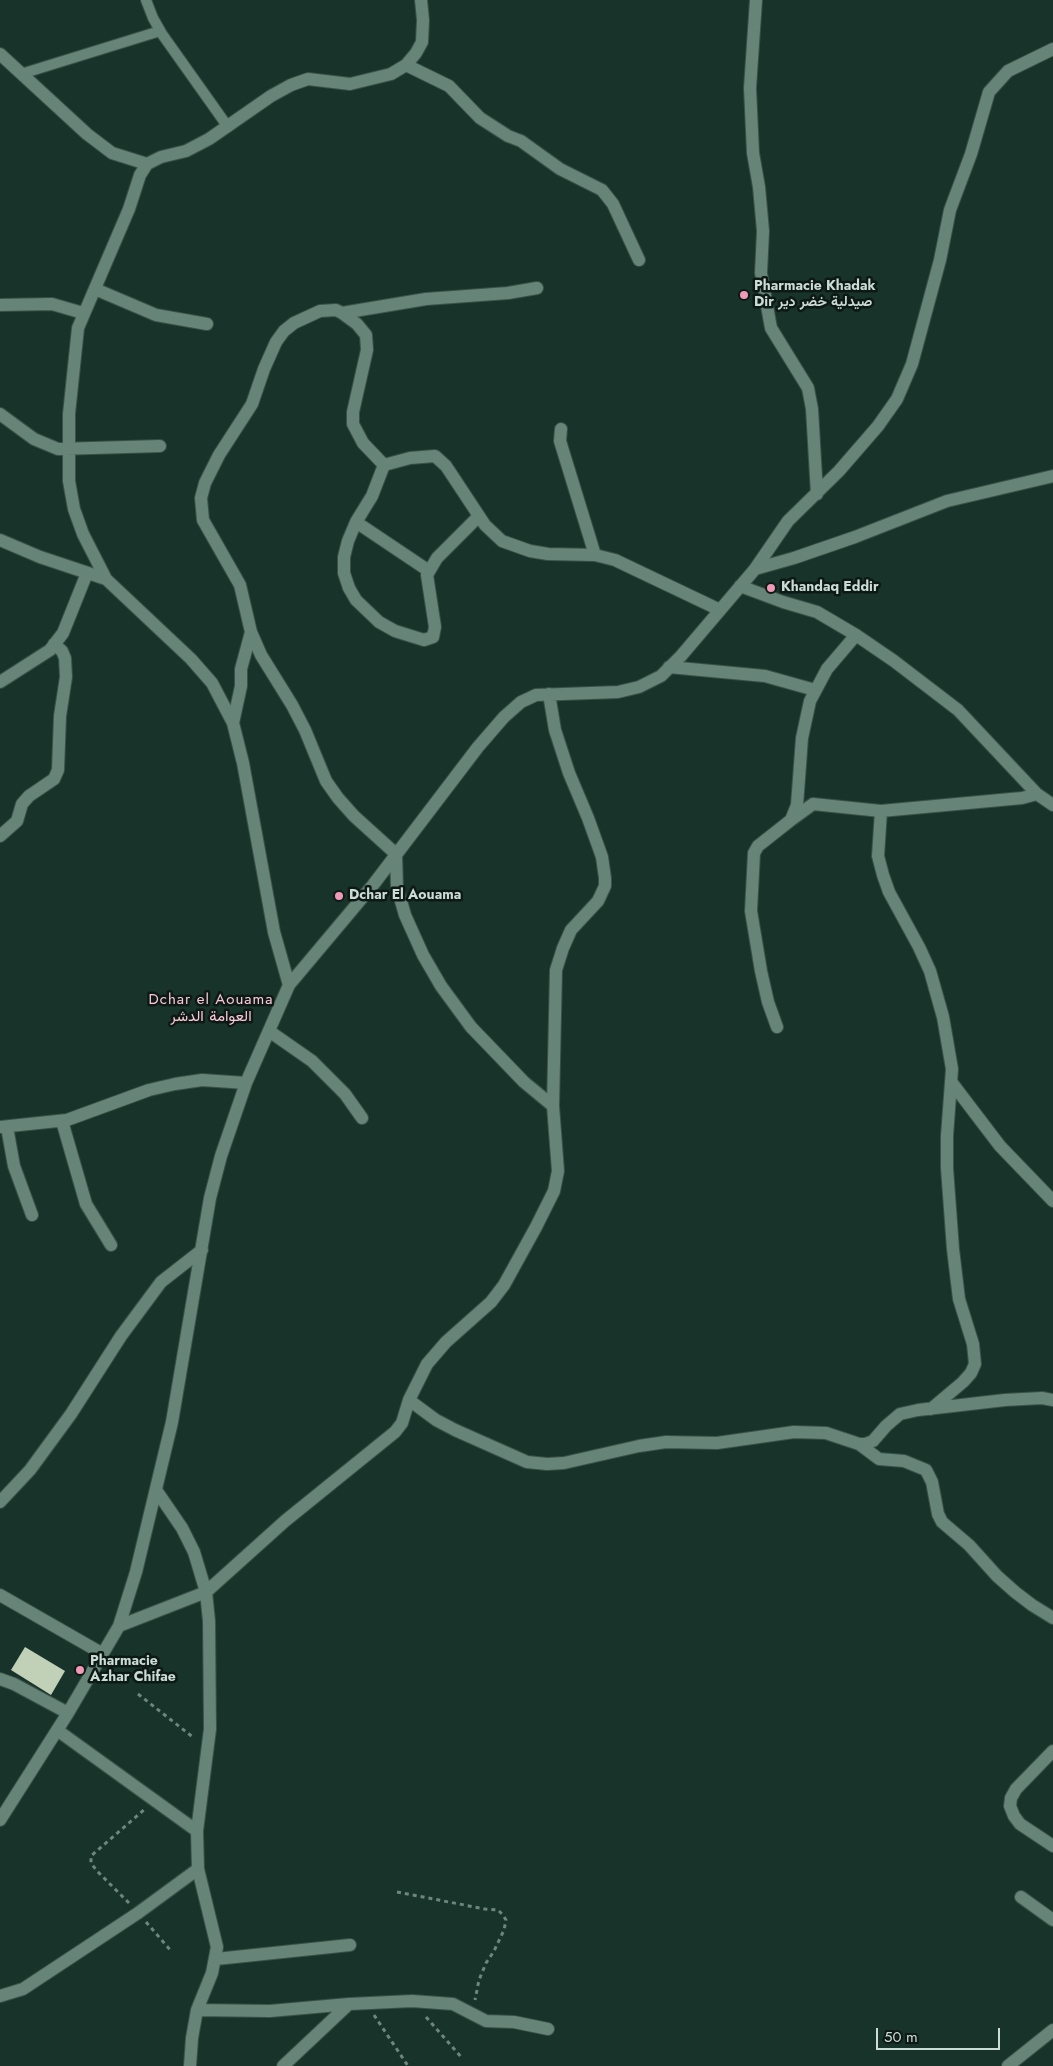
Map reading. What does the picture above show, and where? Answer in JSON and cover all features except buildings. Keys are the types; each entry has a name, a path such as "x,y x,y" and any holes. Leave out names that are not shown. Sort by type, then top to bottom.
{"street":[{"path":"289,985 274,932 243,763 233,723 212,683 191,659 106,579 83,534 74,508 69,481 69,414 78,328 129,209 140,175 147,164 161,157 186,150 228,127 271,96 291,85 308,79 350,84 392,74 406,65 422,42 423,20 421,0"},
{"path":"756,0 750,88 753,154 759,187 763,231 761,273 771,328 808,388 812,409 816,494"},
{"path":"0,1820 68,1713 120,1626 136,1572 172,1422 183,1348 210,1198 221,1156 246,1083 289,985 373,886 478,747 504,717 521,702 536,695 625,690 639,687 661,676 754,569 788,521 816,494 878,426 897,398 912,364 940,260 950,210 971,154 989,92 1008,71 1053,48"},
{"path":"0,54 86,134 112,153 147,164"},
{"path":"406,65 449,86 480,118 508,136 521,141 560,169 602,190 613,204 639,260"},
{"path":"342,312 426,299 508,293 537,288"},
{"path":"95,289 156,315 207,324"},
{"path":"0,305 52,304 84,314"},
{"path":"384,464 363,443 353,424 353,412 367,350 366,335 357,324 342,312 336,310 320,312 294,324 284,331 270,354 252,404 219,456 203,490 201,508 203,520 240,585 251,632 261,656 292,705 305,730 326,781 354,816 396,854 398,887 405,915 423,955 441,986 471,1027 524,1082 553,1106"},
{"path":"0,414 34,439 58,449 160,446"},
{"path":"561,428 560,441 595,555"},
{"path":"384,464 416,457 435,456 446,466 478,517 493,534 511,545 548,554 595,555 616,560 720,610"},
{"path":"384,464 372,496 356,522 344,557 344,573 349,588 356,600 379,622 395,631 414,638 424,640 434,637 435,627 428,585 429,571 436,558 478,517"},
{"path":"754,569 854,538 947,500 1053,476"},
{"path":"356,522 429,571"},
{"path":"0,540 40,557 106,579"},
{"path":"0,682 50,650 63,633 87,573"},
{"path":"740,586 782,602 816,612 856,635 958,710 1037,794 1053,805"},
{"path":"233,723 241,686 241,669 251,632"},
{"path":"791,820 797,805 802,738 810,701 837,655 856,635"},
{"path":"0,836 17,822 22,804 29,796 54,780 58,770 60,716 66,677 65,658 62,651 54,644"},
{"path":"669,667 765,676 815,690"},
{"path":"120,1626 206,1592 285,1520 386,1441 402,1423 409,1400 428,1364 446,1342 491,1302 536,1227 554,1191 558,1171 553,1106 556,970 571,930 598,901 605,886 605,878 602,857 569,773 555,730 549,694"},
{"path":"777,1027 762,979 751,911 752,866 754,853 758,846 813,804 881,812 1022,798 1037,794"},
{"path":"881,812 878,856 883,875 892,899 919,946 930,971 949,1046 952,1083 947,1152 953,1249 959,1299 973,1344 975,1364 971,1373 963,1382 931,1408"},
{"path":"269,1032 312,1062 345,1094 362,1118"},
{"path":"32,1215 14,1166 4,1127 62,1121 96,1111 149,1090 175,1084 202,1080 246,1083"},
{"path":"952,1083 1000,1146 1053,1202"},
{"path":"62,1121 86,1204 111,1245"},
{"path":"0,1502 36,1462 92,1383 121,1336 161,1282 202,1250"},
{"path":"409,1400 436,1420 455,1430 527,1462 547,1464 564,1463 639,1446 666,1442 717,1444 794,1432 826,1433 859,1444 865,1444 873,1441 900,1414 931,1408 1005,1400 1042,1398 1053,1400"},
{"path":"859,1444 869,1453 880,1458 904,1461 926,1470 932,1482 938,1514 942,1522 969,1545 997,1576 1015,1592 1053,1618"},
{"path":"156,1490 182,1528 194,1552 206,1592 209,1621 210,1729 197,1831 198,1869 217,1947 212,1973 197,2010 190,2066"},
{"path":"0,1595 103,1654"},
{"path":"0,1679 14,1684 68,1713"},
{"path":"57,1730 197,1831"},
{"path":"1053,1751 1016,1789 1011,1798 1010,1806 1020,1824 1053,1846"},
{"path":"0,1996 23,1989 138,1913 198,1869"},
{"path":"1021,1897 1053,1920"},
{"path":"216,1959 350,1945"},
{"path":"197,2010 270,2012 349,2004 412,2001 453,2004 486,2021 514,2022 548,2029"},
{"path":"283,2066 349,2004"},
{"path":"1008,2066 1053,2030"}],"lane":[{"path":"146,0 160,32 228,127"},
{"path":"21,74 160,32"}],"path":[{"path":"138,1694 208,1748"},
{"path":"156,1801 91,1856 91,1863 172,1952"},
{"path":"397,1892 498,1910 503,1915 506,1920 504,1930 480,1980 472,2015"},
{"path":"412,2001 462,2058"},
{"path":"366,2004 408,2066"}],"place":[{"name":"Pharmacie Khadak Dir صيدلية خضر دير","path":"744,295"},
{"name":"Khandaq Eddir","path":"771,588"},
{"name":"Dchar El Aouama","path":"339,896"},
{"name":"Pharmacie Azhar Chifae","path":"80,1670"}],"district":[{"name":"Dchar el Aouama العوامة الدشر","path":"211,1008"}]}
